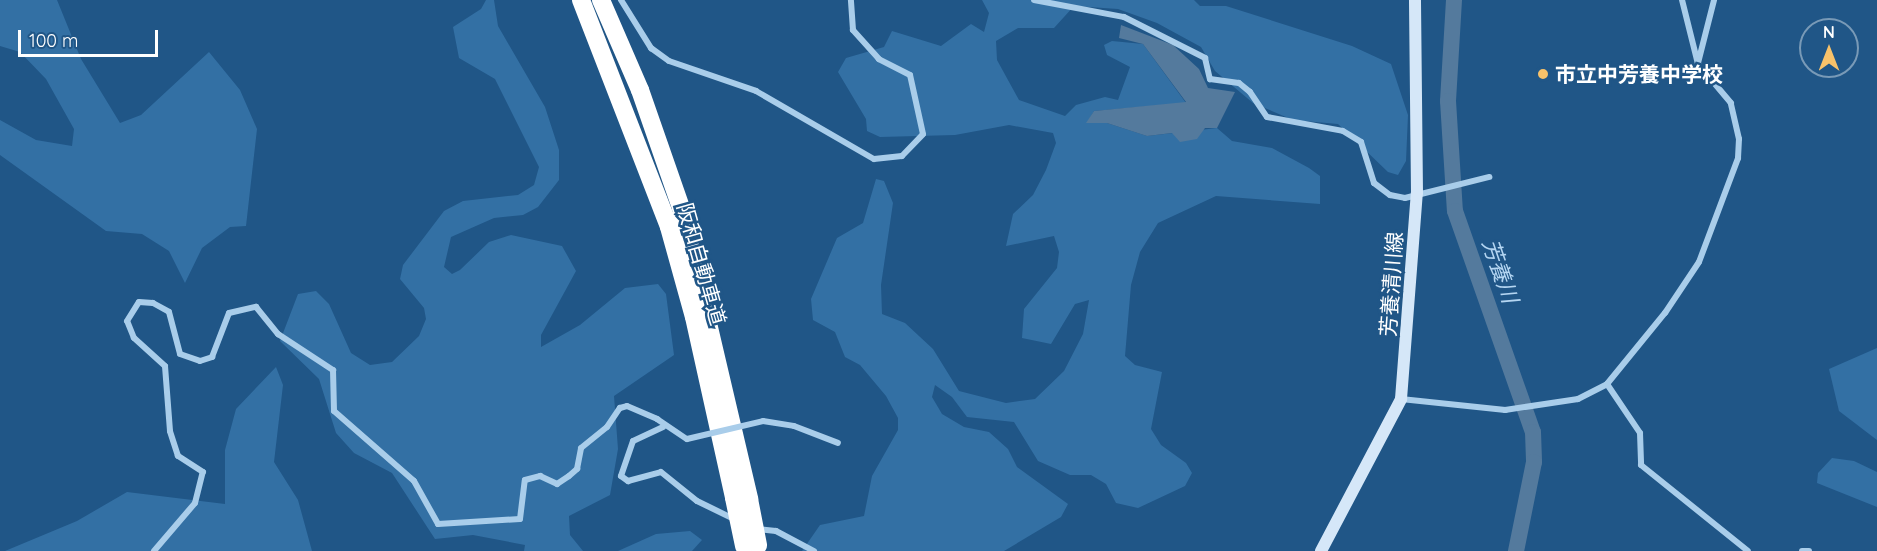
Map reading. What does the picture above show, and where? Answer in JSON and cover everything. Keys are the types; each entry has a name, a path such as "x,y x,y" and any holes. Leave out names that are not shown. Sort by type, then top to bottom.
{"highway":[{"name":"阪和自動車道","path":"581,0 659,195 705,330"},
{"name":"阪和自動車道","path":"601,0 640,90 681,208 752,548"}],"main road":[{"name":"芳養清川線","path":"1321,551 1401,399 1423,192 1415,0"}],"street":[{"path":"621,0 651,48 669,61 756,91 873,159 902,156 923,134 910,75 879,59 853,30 851,0"},
{"path":"1034,0 1124,18 1171,37 1204,58 1210,79 1239,83 1250,92 1267,117 1281,123 1329,125 1361,142 1374,183 1390,195 1405,198 1489,177"},
{"path":"1401,399 1505,410 1562,403 1607,384 1642,345 1699,262 1738,158 1738,121 1731,103 1698,64 1682,0"},
{"path":"1698,64 1714,0"},
{"path":"154,551 195,503 203,472 178,456 170,431 165,366 135,338 127,321 139,302 153,303 169,312 180,354 200,361 212,357 229,313 256,307 278,334 333,370 334,411 414,481 438,524 520,519 525,480 540,476 556,484 569,476 578,469 581,448 607,427 620,408 627,406 687,439 763,421 794,426 838,443"},
{"path":"1607,384 1640,433 1641,465 1748,551"},
{"path":"663,427 633,441 621,476 628,481 661,472 716,511 755,529 776,531 814,551"},
{"path":"1802,551 1809,551"}],"shaded area":[{"path":"0,0 57,0 81,59 120,123 141,115 209,52 240,90 257,129 246,226 230,227 202,248 185,283 169,251 142,234 106,231 0,155 0,120 36,140 72,146 74,129 46,79 20,52 0,46"},
{"path":"486,0 494,0 498,26 545,107 559,150 559,180 538,207 523,215 494,218 451,237 444,267 452,274 460,270 489,242 511,235 562,246 576,271 541,335 541,347 580,325 625,288 658,284 666,294 674,355 614,396 618,449 610,495 569,516 570,535 583,551 524,551 525,545 473,535 435,539 392,473 354,453 336,433 319,379 280,341 298,294 316,291 329,304 351,353 370,365 392,362 419,336 426,319 424,308 400,279 403,265 444,211 463,201 518,195 534,185 539,167 495,79 459,58 453,27 481,9"},
{"path":"982,0 1194,0 1200,6 1226,6 1352,46 1391,64 1408,115 1406,161 1398,175 1388,172 1338,124 1293,120 1253,103 1215,71 1201,47 1157,23 1118,9 1074,6 1054,28 1018,28 996,41 997,60 1019,100 1065,116 1076,105 1105,97 1118,100 1130,67 1107,55 1104,45 1112,41 1143,44 1186,103 1094,111 1087,123 1107,123 1147,136 1217,128 1232,141 1272,148 1320,176 1320,204 1216,196 1158,223 1140,252 1131,285 1125,356 1135,365 1162,372 1151,429 1161,445 1186,463 1192,473 1185,486 1138,508 1116,503 1106,484 1091,475 1070,475 1038,461 1014,422 967,417 952,397 935,385 932,397 942,414 964,427 989,432 1008,449 1017,467 1068,504 1061,517 1004,551 802,551 820,525 864,516 872,476 898,430 898,418 886,396 860,365 845,357 835,332 813,320 811,299 837,238 863,223 876,179 884,181 893,203 881,285 882,314 905,323 933,349 959,391 1006,403 1035,399 1064,371 1083,334 1089,300 1075,304 1051,344 1022,338 1024,309 1057,268 1059,252 1054,236 1006,246 1013,214 1033,195 1046,170 1056,143 1053,133 1009,125 955,135 880,137 867,131 866,119 838,72 846,58 884,47 892,31 941,46 971,24 984,32 989,13"},
{"path":"1121,25 1173,45 1199,69 1208,88 1235,92 1217,128 1205,128 1197,139 1180,142 1172,133 1147,136 1107,123 1086,123 1094,111 1186,102 1143,44 1119,38"},
{"path":"1877,348 1877,440 1839,411 1829,369"},
{"path":"276,367 283,385 274,462 298,500 312,551 5,551 77,521 127,492 225,504 225,450 236,409"},
{"path":"1832,458 1854,461 1877,472 1877,507 1817,483 1818,473"},
{"path":"690,531 702,540 692,551 618,551 656,534"}],"waterway":[{"name":"芳養川","path":"1454,0 1448,101 1455,211 1533,432 1534,462 1516,551"}],"place":[{"name":"市立中芳養中学校","path":"1543,74"}]}
